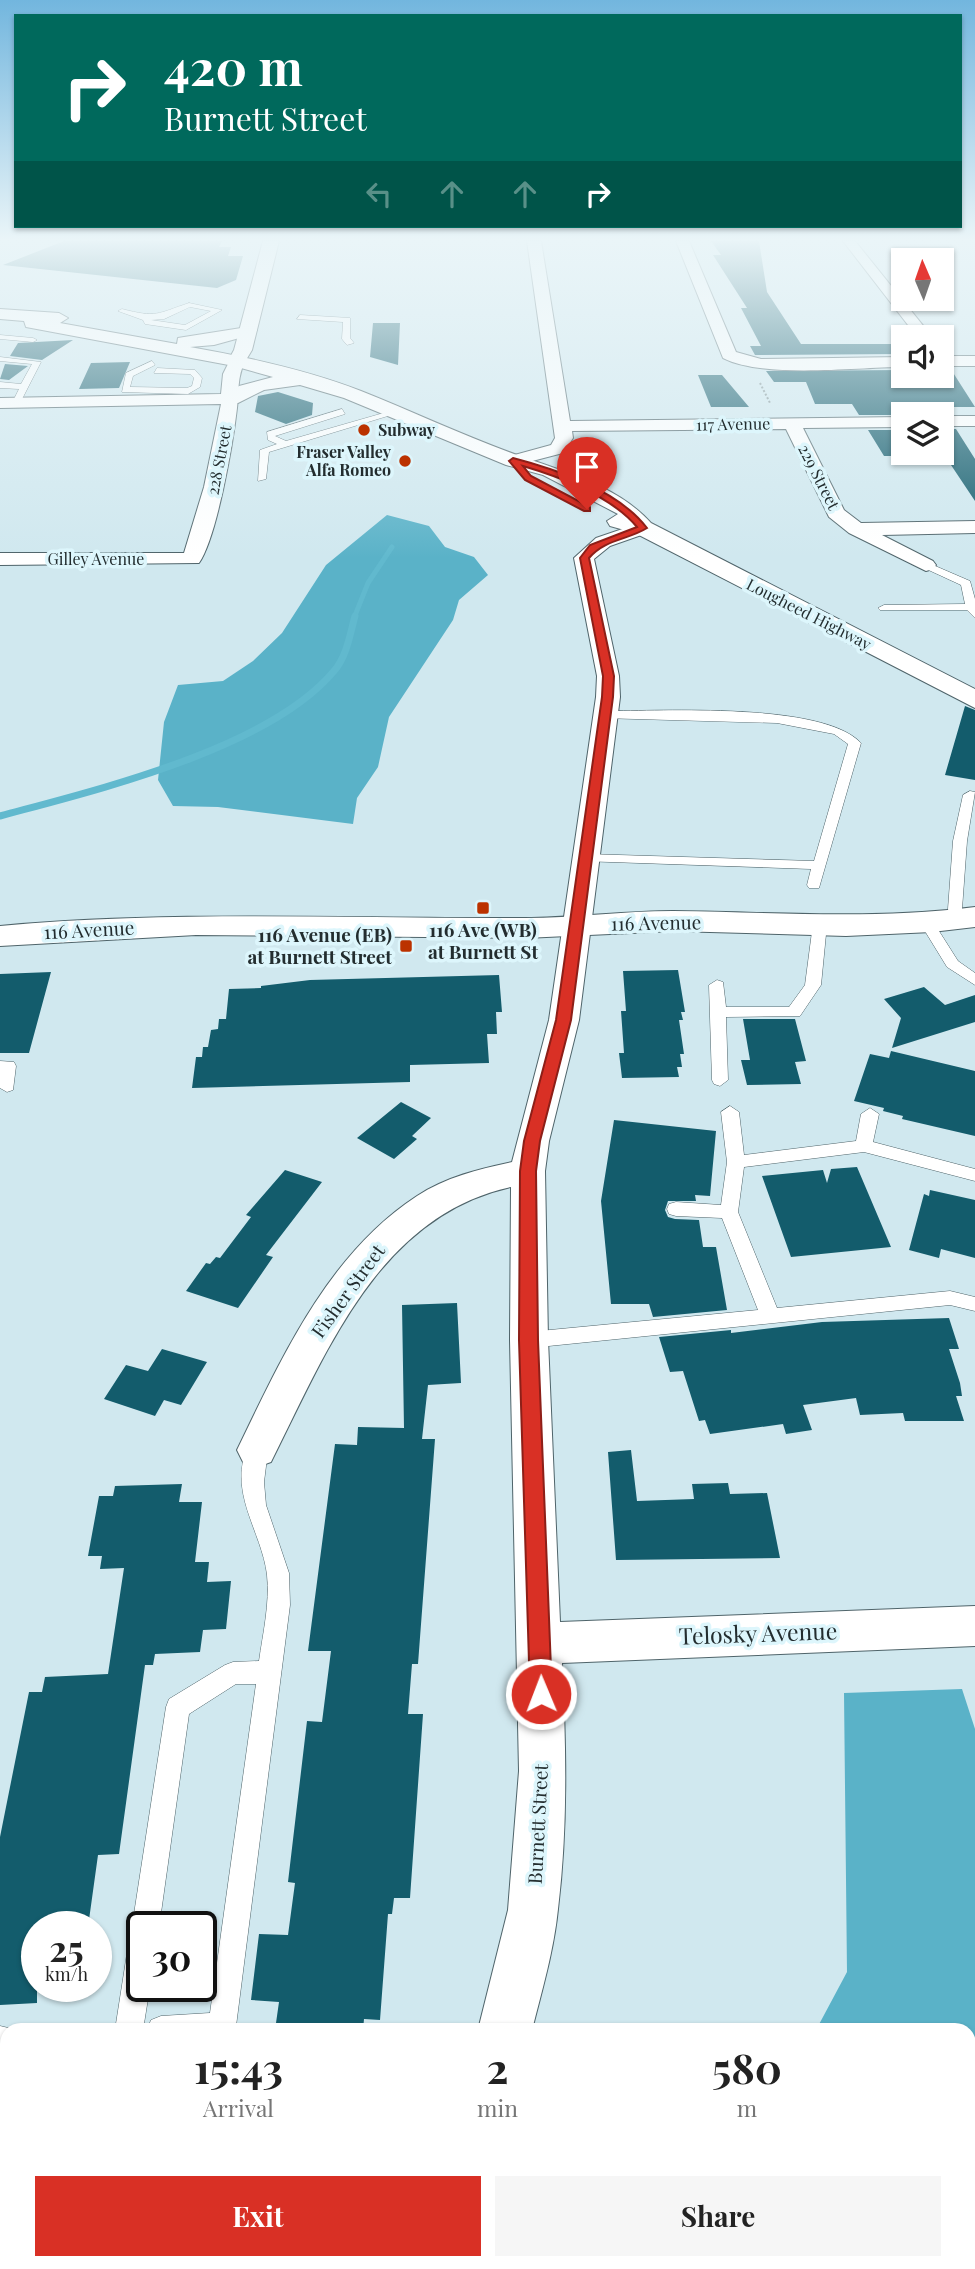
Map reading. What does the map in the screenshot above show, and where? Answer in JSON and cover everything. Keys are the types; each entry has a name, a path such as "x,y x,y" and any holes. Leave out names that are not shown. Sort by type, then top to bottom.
{"main road":[{"name":"Lougheed Highway","path":"161,347 237,361 309,381 397,412 513,461 528,478 604,518 643,528 970,695"},
{"name":"Lougheed Highway","path":"203,347 237,361"},
{"name":"228 Street","path":"237,361 244,347"},
{"path":"231,399 261,384 309,381"},
{"name":"116 Avenue","path":"0,936 64,930 249,925 578,925 629,921 820,924 953,920"}],"street":[{"path":"513,461 557,449 564,432 551,347"},
{"path":"726,347 729,355 748,362 891,362"},
{"path":"954,360 975,361"},
{"name":"228 Street","path":"192,559 209,510 231,399 228,378 237,361"},
{"path":"5,423 8,403 231,399"},
{"path":"954,421 975,421"},
{"name":"117 Avenue","path":"564,432 891,422"},
{"name":"229 Street","path":"792,424 836,513 856,529 926,565"},
{"path":"856,529 975,527"},
{"name":"Burnett Street","path":"507,2023 521,1972 539,1855 542,1771 540,1643 528,1340 528,1171 532,1141 564,1020 605,715 608,676 584,558 593,547 610,538 643,528"},
{"name":"Gilley Avenue","path":"0,559 192,559"},
{"name":"Fisher Street","path":"257,1450 299,1360 375,1248 409,1217 444,1196 488,1177 528,1171"},
{"name":"Telosky Avenue","path":"540,1643 975,1626"}],"lane":[{"path":"0,359 37,362 24,387 8,403"},
{"path":"155,367 187,371 193,376 186,378 183,388 176,391 125,390 133,371 155,367"},
{"path":"0,385 24,387"},
{"path":"270,434 342,412"},
{"path":"261,479 265,450 397,412"},
{"path":"292,415 302,414 319,419"},
{"path":"264,424 264,430 271,438 286,444"},
{"path":"564,432 573,454 575,471"},
{"path":"884,608 974,610 966,583 926,565"},
{"path":"605,715 752,717 832,727 849,735 855,743 814,885"},
{"path":"970,795 960,841 952,964 975,980"},
{"path":"586,858 820,865"},
{"path":"719,1012 794,1012 813,985 820,924"},
{"path":"717,985 720,1080"},
{"path":"0,1066 8,1066 7,1086"},
{"path":"730,1112 736,1162 729,1212 770,1316"},
{"path":"864,1146 870,1114"},
{"path":"736,1162 864,1146 975,1175"},
{"path":"677,1209 729,1212"},
{"path":"528,1340 950,1298 975,1304"},
{"path":"222,2023 278,1605 278,1573 254,1504 253,1482 257,1450"},
{"path":"147,1911 178,1707 233,1673 270,1672"},
{"path":"130,2023 133,2002"}],"path":[{"path":"748,362 772,408"}],"shaded area":[{"path":"387,515 429,526 445,547 474,557 488,575 459,600 453,620 389,717 378,767 357,798 353,824 218,807 173,806 158,780 164,722 178,685 223,681 253,661 282,633 326,565"},
{"path":"962,1689 975,1729 975,2023 820,2023 847,1972 844,1693"}],"building":[{"path":"16,347 62,347 42,360 10,356"},
{"path":"371,347 399,347 398,365 370,357"},
{"path":"750,347 891,347 891,354 755,355"},
{"path":"130,362 119,388 79,389 91,363"},
{"path":"5,364 28,366 9,380 0,379"},
{"path":"891,370 891,388 954,388 954,374 975,407 954,407 954,402 891,402 891,415 859,415 852,404 815,404 806,382 774,382 766,371"},
{"path":"698,375 722,375 749,407 711,407"},
{"path":"278,392 313,403 312,415 286,424 255,412 258,396"},
{"path":"954,429 975,459 975,501 951,465 954,465"},
{"path":"868,430 891,430 891,456 884,456"},
{"path":"965,706 975,710 975,780 945,775"},
{"path":"678,970 685,1012 681,1012 683,1020 679,1020 684,1054 680,1054 682,1067 677,1067 679,1077 622,1078 619,1053 624,1053 621,1011 626,1011 623,971"},
{"path":"51,972 29,1053 0,1053 0,974"},
{"path":"499,975 502,1012 496,1012 497,1034 487,1034 489,1063 410,1065 410,1082 192,1088 196,1057 202,1057 203,1047 208,1047 211,1030 218,1029 219,1019 226,1019 229,989 261,988 310,980"},
{"path":"924,987 945,1005 975,995 975,1022 892,1048 901,1018 884,999"},
{"path":"743,1019 795,1019 806,1061 795,1062 801,1084 747,1085 741,1060 750,1060"},
{"path":"891,1051 975,1071 975,1136 902,1119 903,1116 883,1111 884,1108 854,1101 870,1054 889,1058"},
{"path":"401,1102 431,1118 412,1136 417,1139 394,1159 357,1138"},
{"path":"614,1120 716,1131 710,1196 695,1195 696,1201 668,1201 665,1210 668,1217 699,1220 703,1247 716,1247 727,1310 653,1317 649,1304 611,1304 601,1201"},
{"path":"857,1167 891,1247 791,1257 762,1176 823,1170 827,1183 831,1169"},
{"path":"285,1170 322,1182 266,1255 273,1257 238,1308 186,1291 206,1263 210,1264 216,1257 220,1258 251,1217 246,1215"},
{"path":"930,1190 975,1200 975,1258 941,1249 939,1258 909,1250 924,1194 929,1196"},
{"path":"457,1303 461,1383 428,1385 422,1439 435,1439 418,1664 412,1664 408,1714 423,1714 410,1898 394,1898 392,1914 388,1914 380,2020 364,2019 364,2023 276,2023 279,2002 251,2000 259,1934 288,1935 295,1883 288,1882 307,1721 322,1722 331,1651 308,1651 335,1444 357,1445 358,1427 404,1428 402,1305"},
{"path":"949,1318 959,1349 949,1349 960,1383 962,1396 956,1396 964,1421 905,1421 903,1413 860,1415 856,1398 803,1405 812,1430 786,1434 783,1424 710,1434 705,1420 699,1421 683,1371 670,1372 659,1337 731,1330 731,1333 822,1322"},
{"path":"162,1349 207,1362 181,1405 164,1400 155,1416 104,1399 126,1365 148,1371"},
{"path":"631,1450 637,1501 694,1499 692,1484 728,1483 730,1494 767,1493 780,1558 616,1560 608,1452"},
{"path":"182,1484 179,1502 202,1502 195,1562 209,1562 207,1582 231,1581 226,1629 203,1630 200,1652 155,1654 153,1665 145,1665 119,1854 98,1855 90,1911 21,1911 21,2002 37,2003 0,2005 0,1837 29,1692 42,1692 45,1677 108,1674 124,1568 100,1569 102,1556 88,1556 99,1496 113,1496 115,1486"}],"waterway":[{"path":"354,618 368,583 392,547"},
{"path":"0,816 179,763 268,723 305,699 334,671 345,652 355,616"}],"place":[{"name":"Subway","path":"364,430"},
{"name":"Fraser Valley Alfa Romeo","path":"405,461"},
{"name":"116 Ave (WB) at Burnett St","path":"483,908"},
{"name":"116 Avenue (EB) at Burnett Street","path":"406,946"}],"route":[{"path":"541,1694 528,1340 528,1171 532,1141 564,1020 608,697 608,676 584,558 593,547 610,538 643,528 628,511 577,484 550,471 513,461 528,478 587,509"}]}
